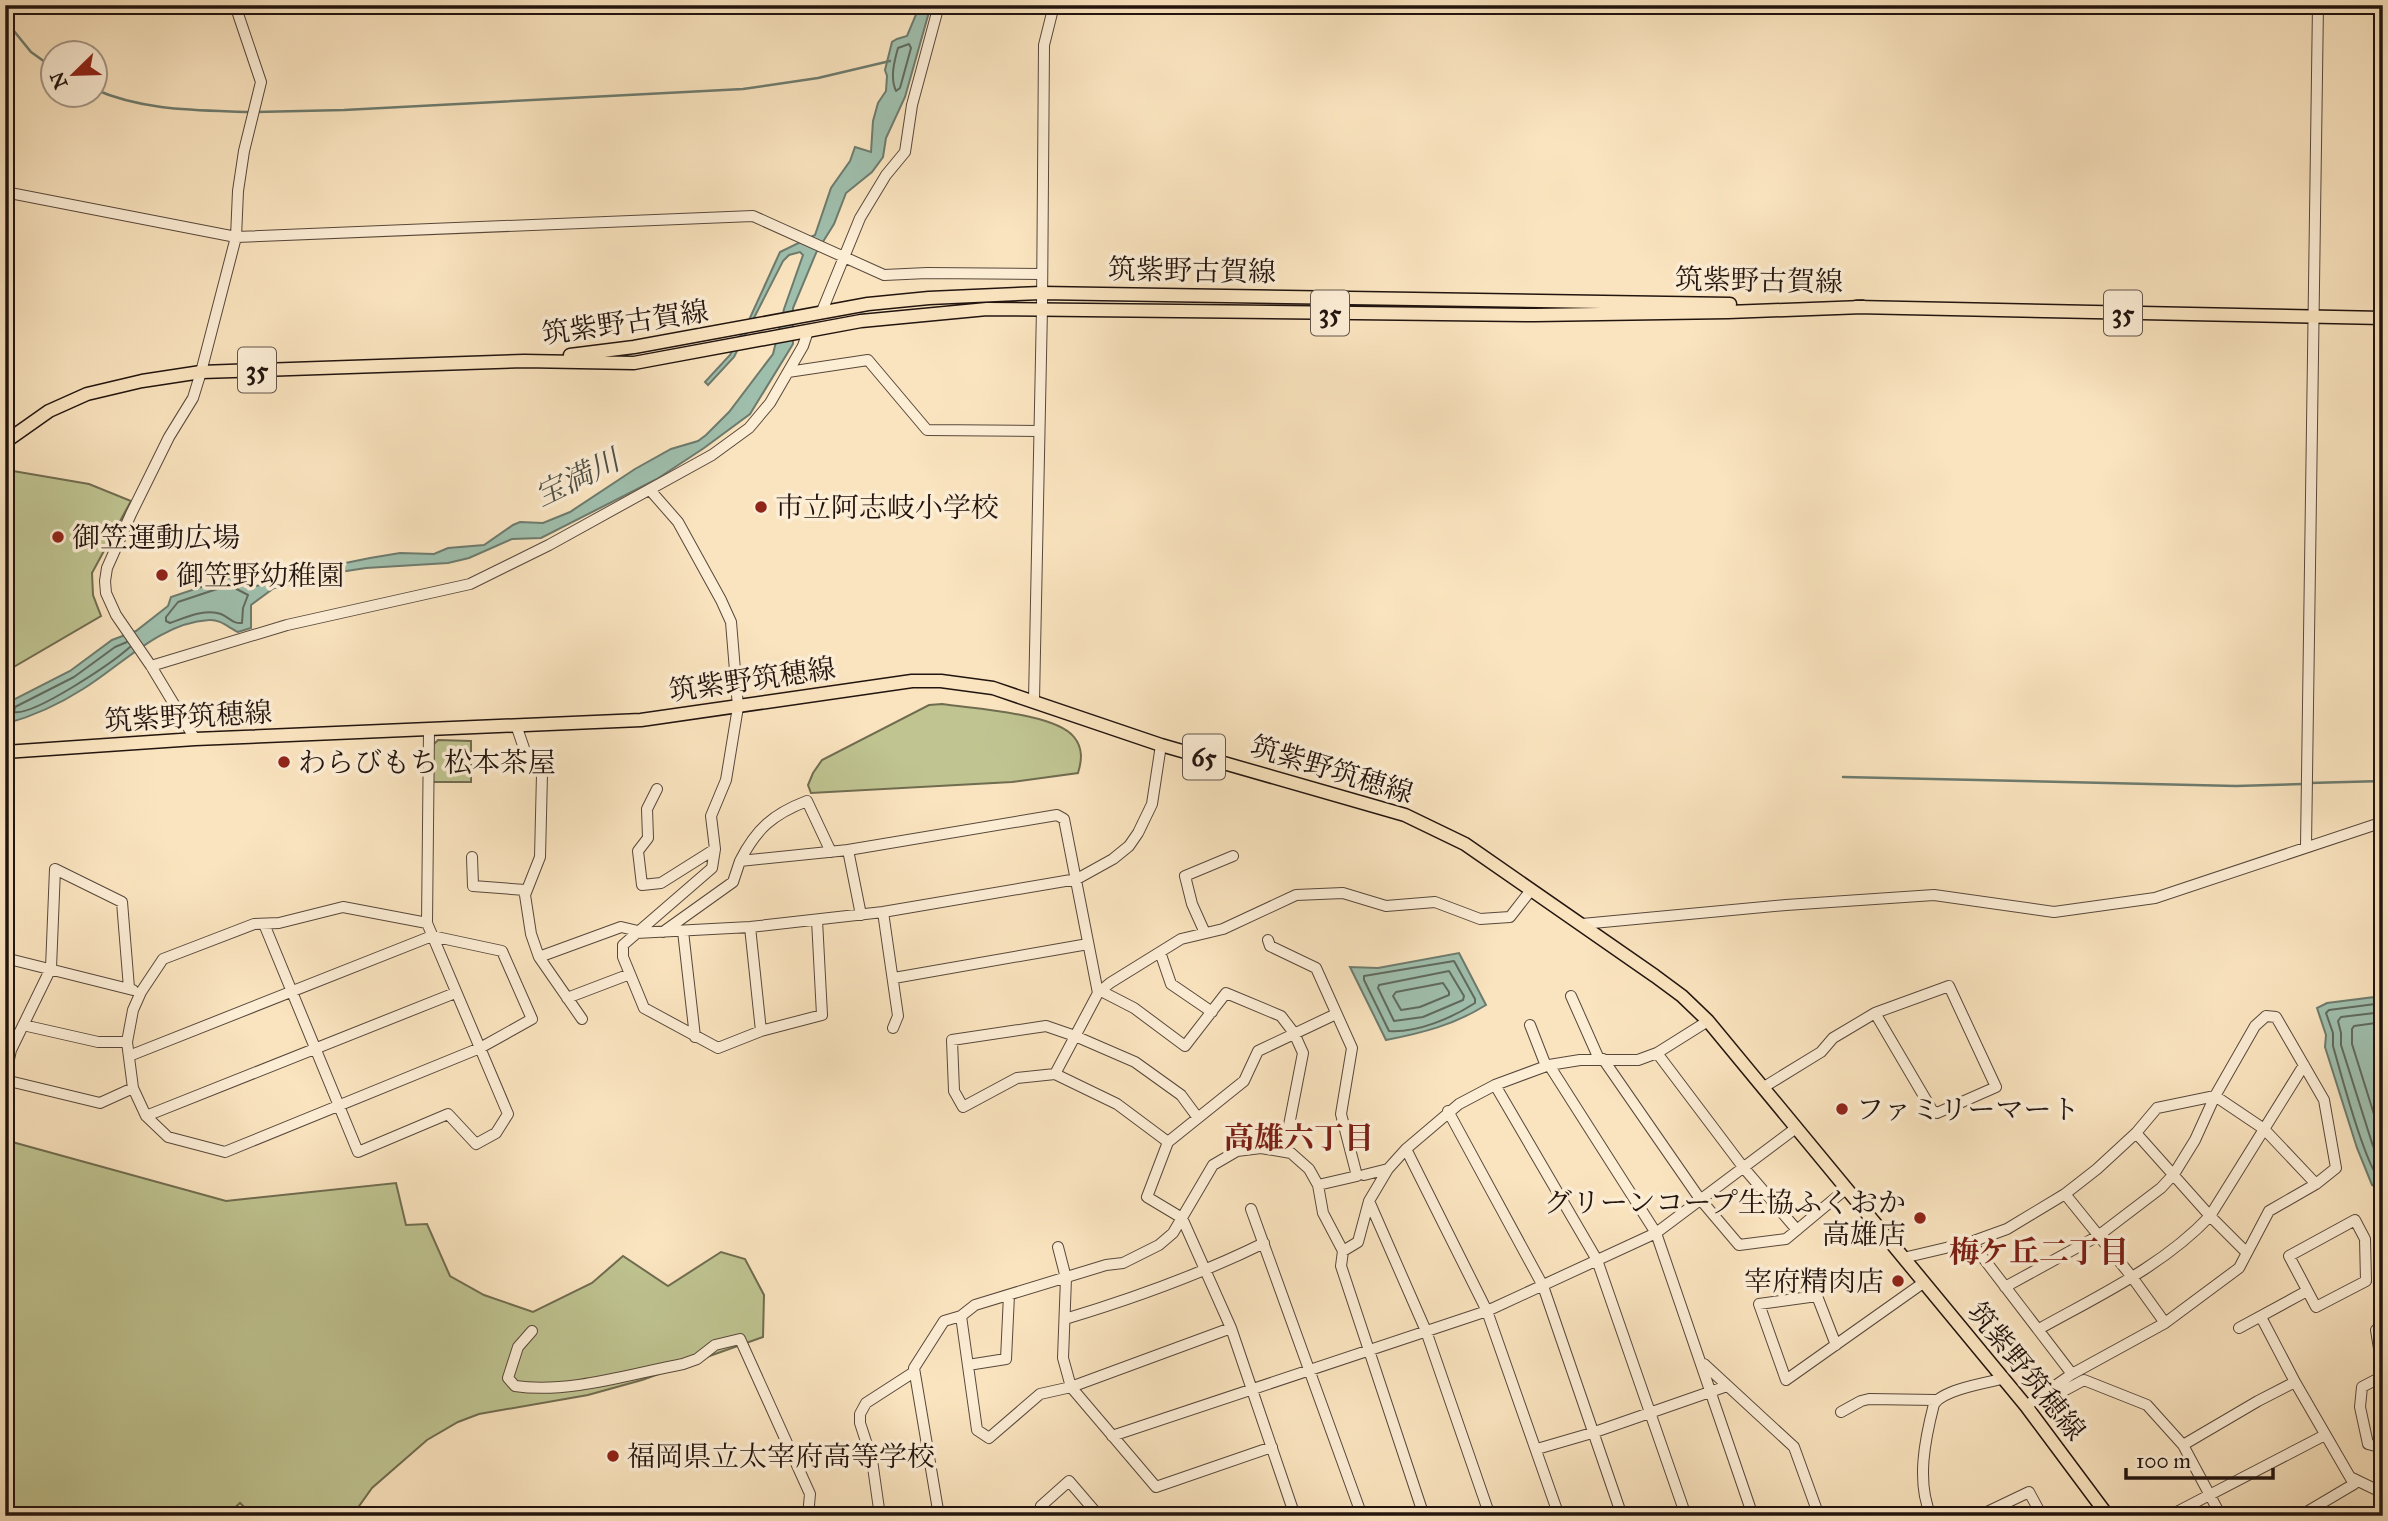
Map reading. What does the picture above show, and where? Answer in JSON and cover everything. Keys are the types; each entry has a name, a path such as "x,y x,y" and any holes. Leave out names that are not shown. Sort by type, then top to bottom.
{"main road":[{"name":"筑紫野古賀線","path":"524,361 634,348 822,311 917,299 1041,293 2383,318"},
{"name":"筑紫野古賀線","path":"5,442 49,411 87,394 142,381 201,372 524,361 634,363 861,321 987,309 1535,315 1728,313 1863,307"},
{"name":"筑紫野筑穂線","path":"5,752 195,739 641,720 912,681 941,681 993,688 1161,744 1405,815 1465,844 1673,989 1708,1021 2003,1379 2030,1404 2108,1516"}],"street":[{"path":"195,739 116,615 106,593 107,568 169,437 193,398 236,237 238,191 261,82 235,5"},
{"path":"822,311 842,256 860,218 886,175 905,152 912,104 939,5"},
{"path":"1034,701 1044,45 1054,5"},
{"path":"2306,846 2318,5"},
{"path":"5,192 236,237 753,216 884,275 1041,274"},
{"path":"147,662 287,625 470,584 650,490 712,455 749,428 770,403 803,346 804,331"},
{"path":"788,372 869,360 927,430 1039,431"},
{"path":"650,490 678,522 731,622 738,707 726,780 711,816 715,849 712,868 623,945 622,950 644,1008 718,1048 761,1031 822,1015 817,920"},
{"path":"516,725 527,757 542,774 540,857 526,890 531,934 539,957 582,1019"},
{"path":"264,924 358,1152 448,1114 476,1144 495,1133 508,1114 426,923 429,730"},
{"path":"539,957 621,927 637,932 683,932 817,920 883,912 1077,879 1113,859 1129,846 1138,833 1152,804 1161,744"},
{"path":"657,789 647,809 648,838 638,851 642,885 661,883 715,849"},
{"path":"663,932 733,882 751,840 785,809 807,801 831,852"},
{"path":"740,861 848,850 1057,815 1064,819 1100,992"},
{"path":"1582,925 1786,905 1934,895 2054,912 2155,898 2383,822"},
{"path":"848,850 861,915"},
{"path":"1205,933 1192,904 1185,876 1233,856"},
{"path":"472,857 473,886 526,890"},
{"path":"128,988 122,902 55,869 51,968 11,1050 5,1079 100,1103 133,1088"},
{"path":"1055,1074 1100,992 1135,966 1181,939 1223,929 1296,895 1343,892 1386,906 1435,902 1480,919 1510,917 1531,890"},
{"path":"5,898 9,916 6,958 141,992"},
{"path":"129,1056 432,936 502,951 532,1020 480,1048 225,1152 168,1138 146,1116 133,1088 127,1042 133,1010 141,992 163,959 254,924 279,923 343,907 426,923"},
{"path":"883,912 898,1016 893,1028"},
{"path":"750,927 761,1031"},
{"path":"683,932 695,1037"},
{"path":"1268,940 1270,946 1316,968 1352,1048 1341,1114 1357,1176 1318,1185"},
{"path":"894,978 1088,944"},
{"path":"1160,952 1171,984 1212,1012"},
{"path":"567,998 630,974"},
{"path":"1764,1087 1821,1052 1833,1038 1875,1013 1949,986 1996,1087 1937,1113 1932,1110 1875,1013"},
{"path":"1100,992 1134,1008 1185,1046 1226,993 1281,1016 1294,1033 1303,1053 1284,1151"},
{"path":"146,1116 455,993"},
{"path":"1571,996 1601,1059 1700,1199 1739,1245 1786,1240 1846,1189"},
{"path":"1295,1516 1231,1328 1207,1271 1182,1218 1147,1197 1168,1142 1244,1081 1258,1051 1336,1013"},
{"path":"2005,1287 2098,1237 2154,1194 2174,1174 2195,1140 2215,1096 2255,1026 2266,1016 2276,1017 2323,1100 2336,1168 2316,1184 2269,1211 2239,1268 2165,1323 2072,1374 2030,1404"},
{"path":"1424,1516 1341,1266 1343,1251 1358,1242 1369,1201 1388,1169 1406,1149 1448,1111 1470,1097 1548,1065 1601,1059 1633,1061 1657,1053 1708,1021"},
{"path":"23,1025 98,1042 127,1042"},
{"path":"1530,1025 1548,1065 1656,1233 1754,1516"},
{"path":"1168,1142 1117,1104 1055,1074 1017,1078 963,1107 954,1091 952,1040 1046,1026 1135,1062 1181,1095 1198,1118"},
{"path":"1657,1053 1743,1167 1797,1230"},
{"path":"2039,1329 2132,1277 2181,1243 2210,1216 2304,1065"},
{"path":"1495,1086 1597,1260 1686,1516"},
{"path":"1903,1258 2007,1229 2065,1194 2097,1169 2136,1133 2157,1108 2215,1096 2264,1129 2316,1184"},
{"path":"1448,1111 1543,1286 1622,1516"},
{"path":"1112,1436 1487,1311 1543,1286 1656,1233 1796,1128"},
{"path":"2136,1133 2246,1252"},
{"path":"940,1516 914,1368 944,1321 961,1316 975,1305 1106,1265 1123,1263 1147,1252 1170,1236 1213,1165 1228,1154 1254,1148 1284,1151 1304,1163 1318,1185 1323,1213 1343,1251"},
{"path":"1406,1149 1487,1311 1559,1516"},
{"path":"1364,1175 1388,1169"},
{"path":"2065,1194 2132,1277 2165,1323"},
{"path":"1369,1201 1426,1331 1490,1516"},
{"path":"1251,1209 1362,1516"},
{"path":"2355,1220 2365,1239 2366,1282 2316,1307 2306,1291 2289,1256 2355,1220"},
{"path":"1971,1241 2072,1374"},
{"path":"1065,1319 1134,1298 1207,1271 1264,1243"},
{"path":"1058,1247 1066,1278 1063,1358 1071,1387 1156,1487 1272,1447"},
{"path":"1836,1345 1818,1296 1759,1304 1786,1380 1836,1345 1923,1283"},
{"path":"2239,1328 2306,1291"},
{"path":"968,1365 1006,1359 1009,1295"},
{"path":"961,1316 977,1430 989,1438 1040,1394 1071,1387 1231,1328"},
{"path":"2261,1317 2354,1485 2300,1516"},
{"path":"2376,1330 2383,1375 2362,1387 2360,1407 2368,1444 2383,1448"},
{"path":"532,1331 518,1347 508,1378 515,1387 534,1389 571,1386 683,1364 697,1359 715,1345 740,1339 810,1494 808,1516"},
{"path":"1702,1362 1794,1447 1819,1516"},
{"path":"880,1516 872,1460 860,1423 860,1414 866,1403 914,1372"},
{"path":"1841,1412 1869,1399 1936,1400 1946,1394 2003,1379"},
{"path":"2030,1404 2056,1395 2084,1380 2147,1405 2183,1445 2221,1516"},
{"path":"2183,1445 2295,1382"},
{"path":"1537,1449 1592,1433 1727,1385"},
{"path":"1931,1516 1925,1503 1922,1481 1936,1400"},
{"path":"2169,1516 2325,1434"},
{"path":"2350,1477 2383,1493"},
{"path":"1045,1516 1041,1506 1069,1481 1099,1516"},
{"path":"1987,1516 1985,1513 2029,1492 2042,1516"}],"green space":[{"name":"御笠運動広場","path":"13,471 89,484 131,501 92,573 93,595 101,616 5,672 5,478"},
{"path":"942,704 1032,717 1064,729 1079,745 1081,759 1078,773 1012,782 811,793 808,785 822,760 929,705"},
{"path":"438,740 471,741 471,782 431,782 432,746"},
{"path":"5,1140 226,1201 396,1183 406,1225 427,1224 450,1276 484,1295 533,1312 592,1283 623,1256 668,1286 721,1252 745,1259 764,1295 763,1337 642,1380 588,1395 479,1414 458,1422 427,1440 372,1488 352,1516 253,1516 240,1503 226,1516 5,1516"}],"water":[{"path":"920,5 931,5 905,97 886,138 883,157 872,172 846,193 834,224 816,253 793,308 793,344 750,414 657,479 541,538 512,539 469,558 448,563 366,568 340,572 313,585 297,583 274,588 251,605 251,628 238,632 221,622 209,620 174,629 143,646 64,700 36,714 5,724 5,704 70,671 112,640 136,631 168,606 171,597 231,577 244,586 255,586 370,558 400,553 434,554 448,548 484,545 520,522 543,523 570,512 635,469 671,449 698,441 706,435 729,412 773,354 784,309 803,255 800,252 789,255 783,261 734,357 708,385 705,382 730,355 780,252 815,235 831,188 850,161 855,147 871,152 873,121 878,103 886,91 885,70 892,42 907,36"},
{"path":"1459,953 1486,1005 1437,1027 1386,1040 1350,967 1378,968"},
{"path":"2383,996 2383,1191 2372,1185 2357,1148 2325,1047 2326,1035 2317,1008 2327,1003"}],"waterway":[{"path":"5,20 38,57"},
{"path":"256,112 344,110 743,89 818,78 890,61"},
{"path":"108,94 132,102 190,110 249,112"},
{"path":"1843,777 2236,786 2303,784"},
{"path":"2309,783 2383,781"}],"place":[{"name":"市立阿志岐小学校","path":"761,507"},
{"name":"御笠運動広場","path":"58,537"},
{"name":"御笠野幼稚園","path":"162,575"},
{"name":"わらびもち 松本茶屋","path":"284,762"},
{"name":"ファミリーマート","path":"1842,1109"},
{"name":"グリーンコープ生協ふくおか 高雄店","path":"1920,1218"},
{"name":"宰府精肉店","path":"1898,1281"},
{"name":"福岡県立太宰府高等学校","path":"613,1456"}],"district":[{"name":"高雄六丁目","path":"1299,1138"},
{"name":"梅ケ丘二丁目","path":"2039,1252"}],"water label":[{"name":"宝満川","path":"577,478"}]}
